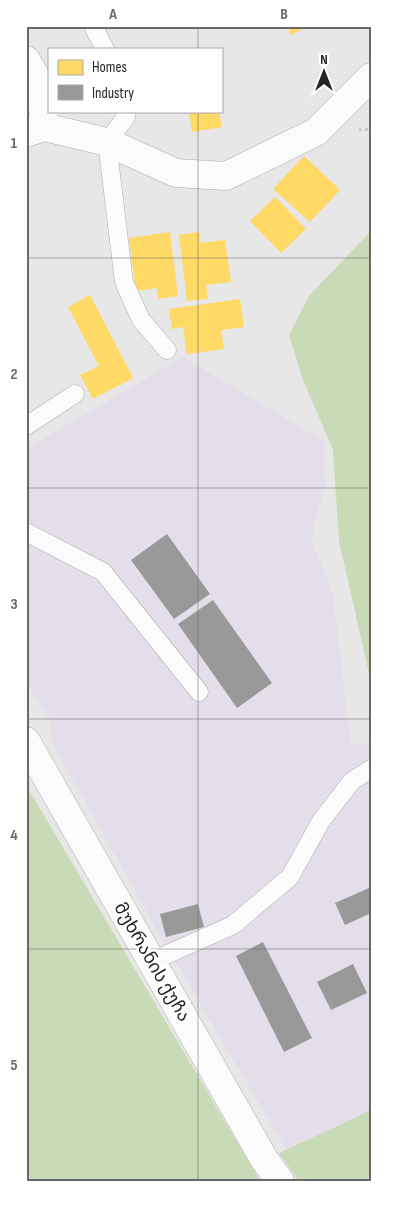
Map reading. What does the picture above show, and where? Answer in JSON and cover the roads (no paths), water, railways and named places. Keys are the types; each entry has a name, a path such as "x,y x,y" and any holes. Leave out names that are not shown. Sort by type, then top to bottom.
{"street":[{"path":"26,60 42,88 35,130 107,142 176,173 226,176 316,132 371,77"},
{"name":"მუხრანის ქუჩა","path":"26,741 150,962 264,1159 280,1181"}],"lane":[{"path":"93,26 104,48"},
{"path":"126,112 126,117 107,142 124,282 141,320 167,350"},
{"path":"26,426 75,394"},
{"path":"26,532 103,572 199,692"},
{"path":"150,962 233,925 290,877 326,814 352,781 371,769"}]}
